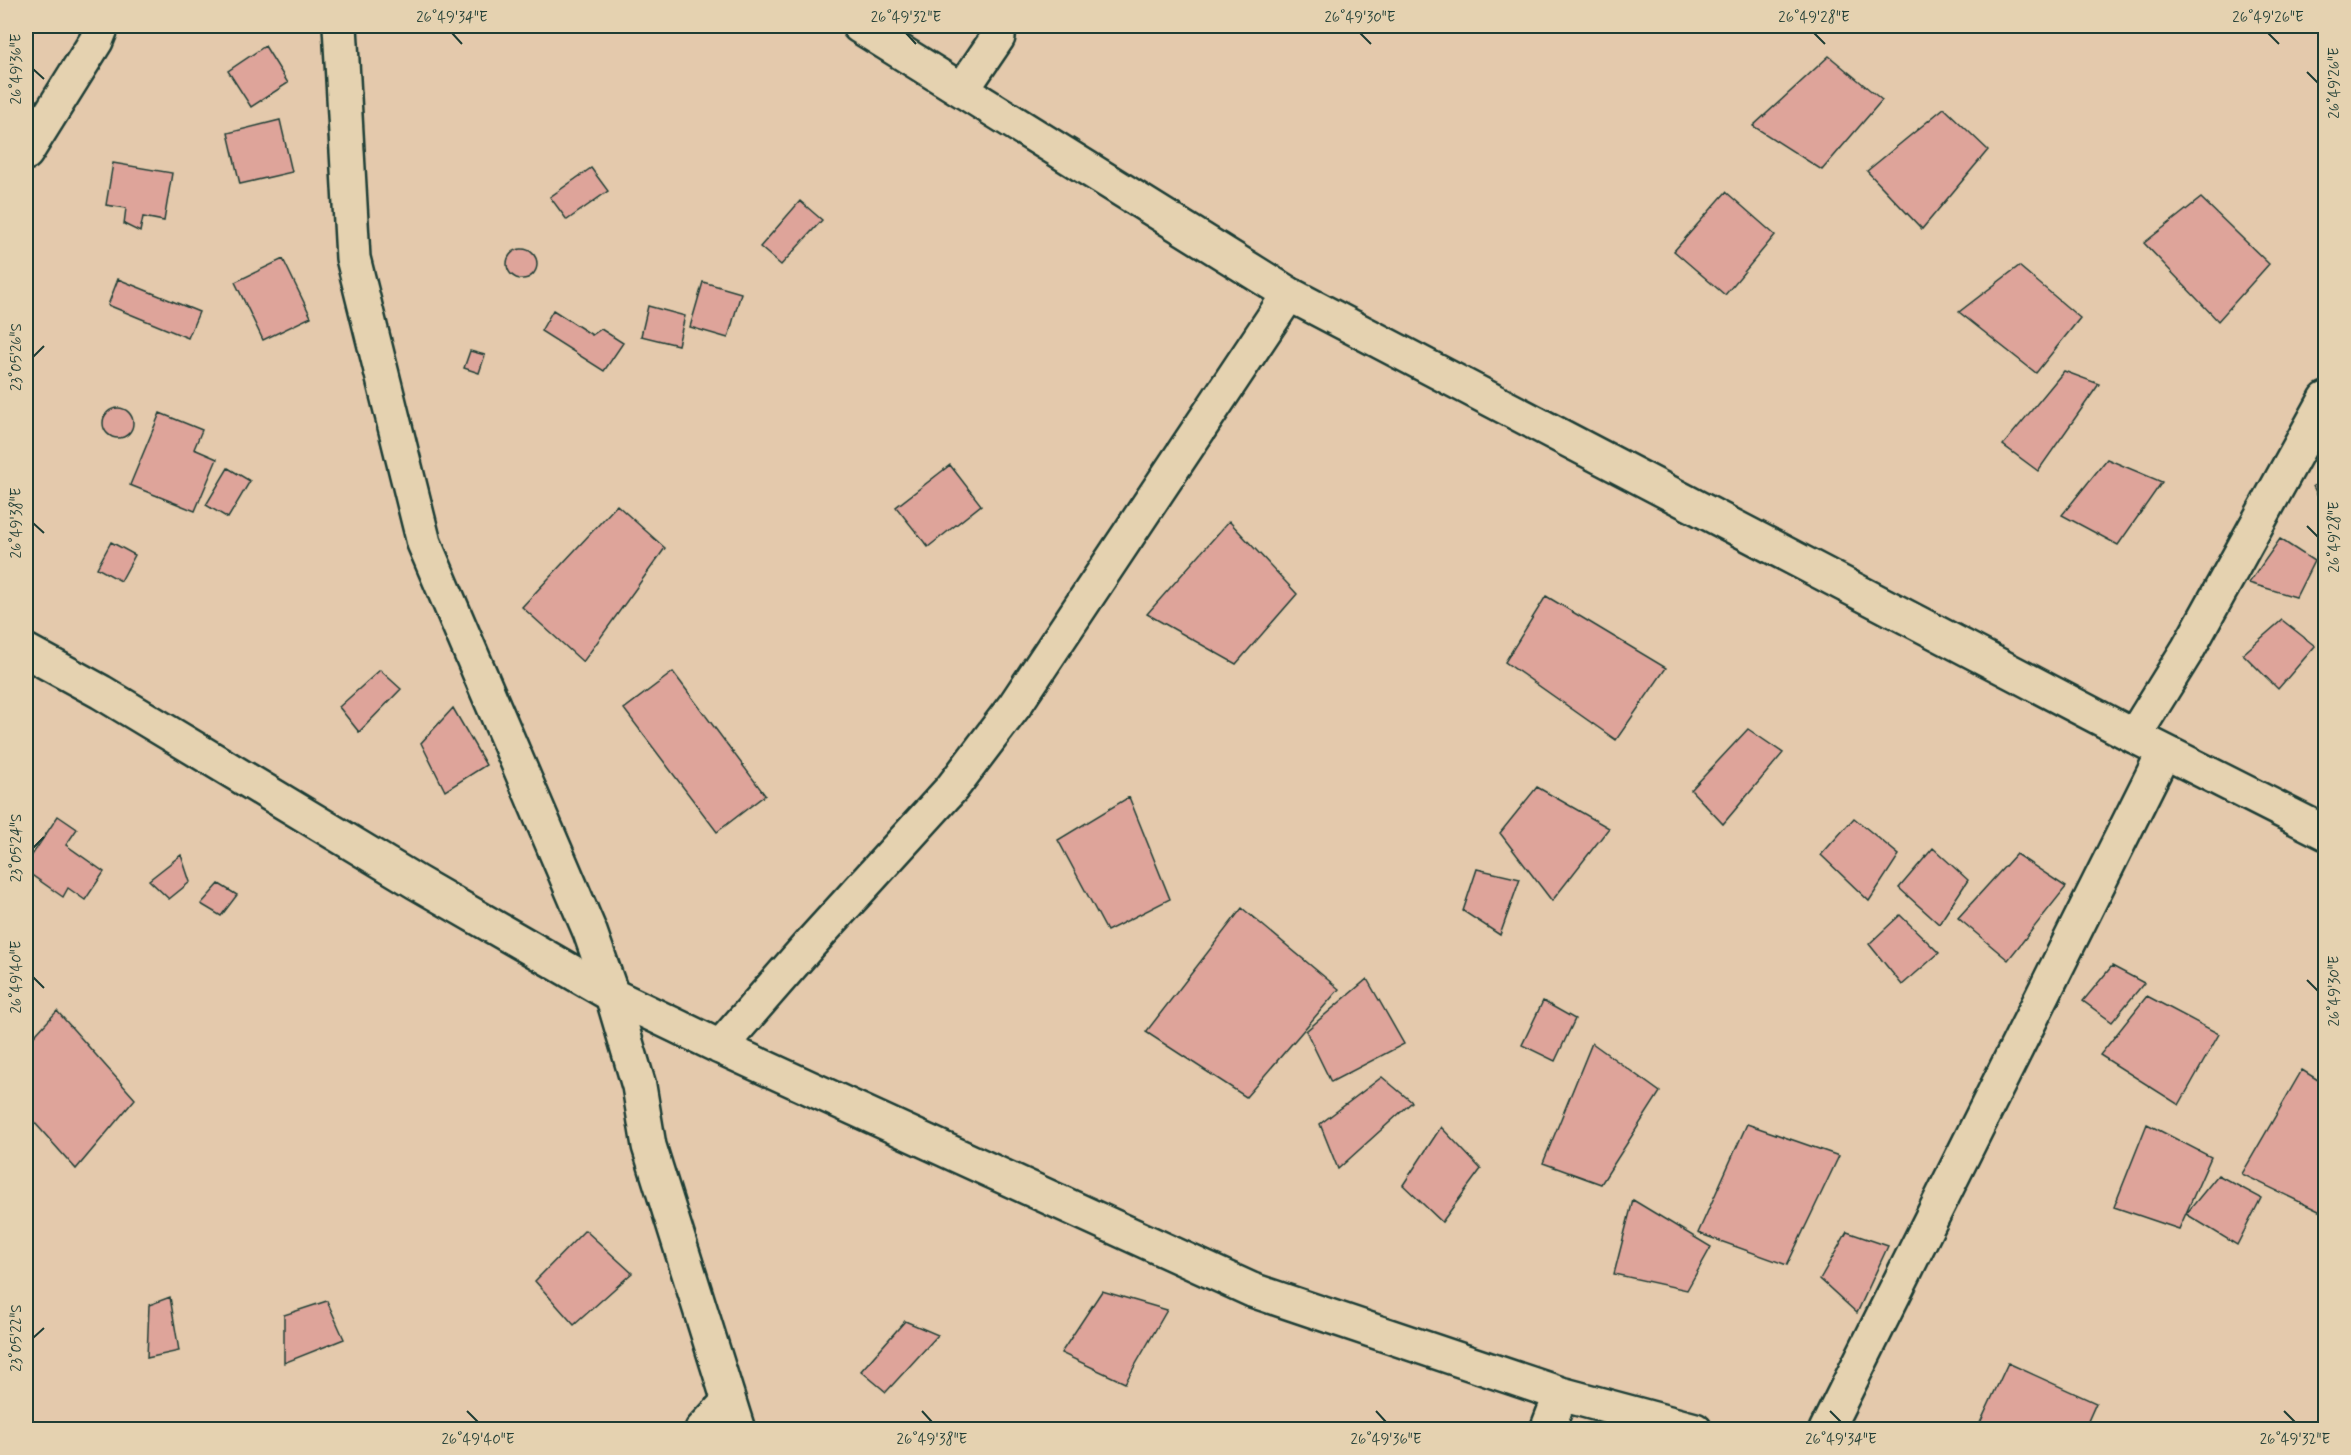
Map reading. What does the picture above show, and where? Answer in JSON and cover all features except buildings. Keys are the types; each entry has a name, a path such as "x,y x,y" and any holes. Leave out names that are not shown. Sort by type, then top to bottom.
{"street":[{"path":"26,153 96,41 102,26"},
{"path":"340,26 353,258 424,543 590,932 612,995 639,1086 649,1146 733,1415 702,1430"},
{"path":"859,26 1289,294 2133,736 2325,833"},
{"path":"962,90 998,37 999,26"},
{"path":"720,1047 952,788 1015,705 1289,294"},
{"path":"2133,736 2188,649 2325,399"},
{"path":"26,651 101,692 416,882 612,995 720,1047 1252,1290 1561,1394 1695,1430"},
{"path":"1826,1430 2164,752"},
{"path":"1547,1430 1561,1394"}]}
